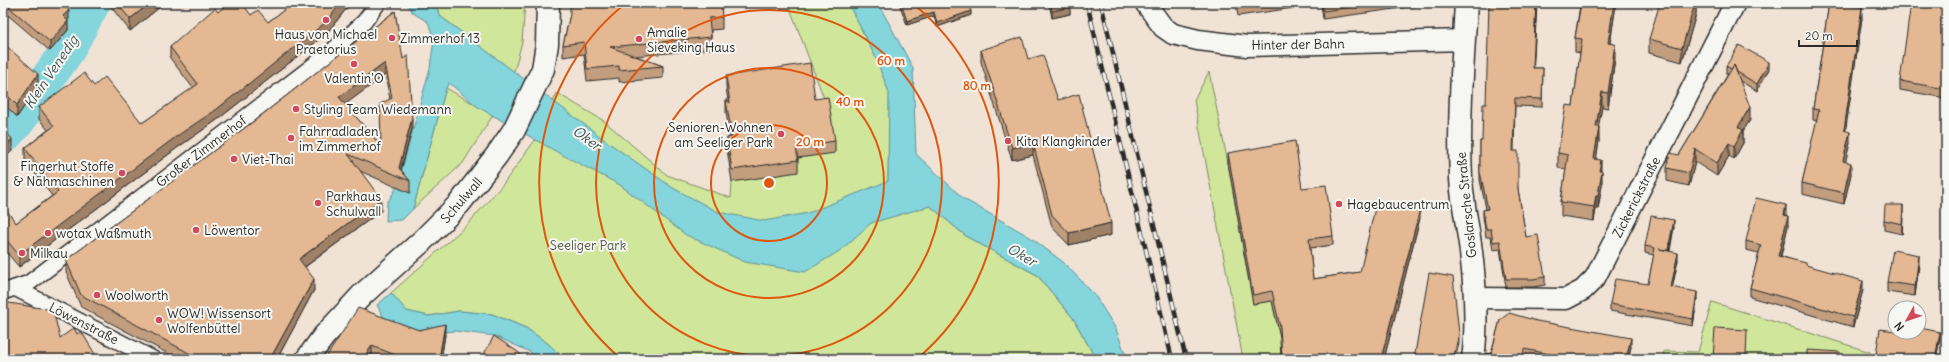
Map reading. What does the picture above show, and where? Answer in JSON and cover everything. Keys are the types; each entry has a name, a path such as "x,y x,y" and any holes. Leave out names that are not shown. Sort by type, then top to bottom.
{"street":[{"name":"Großer Zimmerhof","path":"9,290 29,283 331,52 364,22 378,3"},
{"name":"Schulwall","path":"307,359 324,336 362,294 421,242 459,204 480,178 514,130 543,69 547,44 548,3"},
{"name":"Goslarsche Straße","path":"1466,3 1460,118 1461,180 1471,247 1475,298 1475,342 1473,359"},
{"name":"Zickerickstraße","path":"1475,298 1566,299 1583,290 1595,278 1735,3"},
{"name":"Hinter der Bahn","path":"1146,4 1163,27 1173,34 1198,40 1247,46 1464,40"},
{"name":"Löwenstraße","path":"9,290 153,359"}],"green space":[{"path":"435,3 525,3 522,42 514,72 440,16"},
{"name":"Seeliger Park","path":"788,3 848,3 875,56 890,93 888,181 930,206 967,237 1037,275 1073,318 1096,359 564,359 550,345 526,328 492,314 459,311 429,316 406,311 391,293 468,224 504,183 535,140 557,93 604,121 667,175 731,198 732,181 796,159 828,109"},
{"path":"1209,72 1228,163 1253,304 1272,301 1280,337 1281,359 1243,359 1194,100"},
{"path":"446,88 493,115 463,163 413,209"},
{"path":"1712,302 1870,352 1870,359 1663,359 1664,351 1698,352"}],"water":[{"path":"89,3 100,3 88,18 90,21 79,33 83,38 37,123 3,154 3,135 24,114 50,64 72,32 76,18"},
{"name":"Oker","path":"406,3 435,3 440,16 609,143 673,188 718,212 764,221 808,213 888,181 889,93 875,56 848,3 878,3 913,68 916,154 964,199 1030,237 1063,262 1094,294 1116,329 1127,359 1096,359 1073,318 1037,275 967,237 930,206 871,223 841,250 805,272 745,262 686,235 620,185 557,152 478,107 449,83 446,88 413,209 402,220 386,221 387,203 397,187 430,68 434,39 428,22 413,13"},
{"path":"391,293 407,311 429,316 459,311 492,314 526,328 550,345 564,359 538,359 530,352 495,336 455,331 426,334 385,320 377,305"}],"building":[{"path":"4,3 61,3 69,10 63,16 68,21 50,42"},
{"path":"117,3 150,3 130,19"},
{"path":"229,3 242,3 251,15 258,10 268,22 293,3 341,3 326,22 217,109 177,136 19,255 3,236 3,209 5,208 16,223 58,192 25,148 54,126 39,107 84,73 94,86 105,77 142,123 198,84 170,47 215,8 218,12"},
{"name":"Amalie Sieveking Haus","path":"570,3 721,3 722,17 709,18 711,37 610,47 663,66 619,70 619,66 587,69 584,42 563,45 570,14"},
{"path":"901,3 968,3 971,11 937,23 934,12 907,21"},
{"path":"1050,3 1069,3 1070,7 1052,11"},
{"path":"1237,3 1277,3 1238,8"},
{"path":"1322,3 1386,3 1323,11"},
{"path":"1489,3 1536,3 1533,68 1543,68 1542,99 1515,98 1513,151 1518,151 1518,189 1526,237 1538,235 1545,277 1533,279 1506,279 1500,241 1493,242 1491,229 1486,229 1483,210 1488,209 1480,172 1480,141 1482,141 1483,104 1486,104"},
{"path":"1581,3 1614,3 1608,43 1615,44 1608,93 1602,92 1596,127 1599,127 1594,159 1601,160 1599,171 1602,171 1598,195 1596,195 1594,207 1561,202 1568,155 1558,153 1566,105 1573,106 1582,39 1575,38"},
{"path":"1660,3 1695,3 1682,48 1649,39"},
{"path":"1829,3 1849,3 1849,5 1862,7 1844,130 1850,132 1843,161 1851,163 1844,193 1802,183 1819,110 1813,109"},
{"path":"1911,3 1946,3 1946,89 1900,81"},
{"path":"395,11 403,59 408,55 412,118 399,168 410,181 348,154 381,199 299,259 314,279 270,359 200,359 81,295 66,260 254,121","holes":["385,63 392,98 380,104 381,146 339,97"]},
{"path":"1022,37 1028,59 1043,55 1058,100 1079,94 1111,223 1069,233 1052,215 1033,143 1012,148 981,50"},
{"path":"3,43 38,74 17,105 3,91"},
{"path":"1739,45 1769,62 1757,84 1737,72 1734,65 1731,69 1726,66"},
{"name":"Senioren-Wohnen am Seeliger Park","path":"810,63 815,99 828,97 835,141 796,147 798,160 732,170 727,138 732,137 726,100 730,103 726,76"},
{"path":"1734,65 1750,107 1738,127 1743,130 1734,146 1729,143 1717,163 1695,149 1689,173 1667,168 1670,153 1679,155"},
{"path":"6,132 12,139 3,149 3,135"},
{"path":"1295,141 1302,188 1326,185 1333,236 1309,239 1313,279 1360,272 1376,204 1420,209 1381,359 1282,359 1280,327 1272,291 1253,295 1228,153"},
{"path":"1756,198 1786,205 1784,215 1788,216 1778,256 1863,281 1853,317 1750,288 1761,245 1746,241"},
{"path":"1885,205 1903,205 1902,224 1884,220"},
{"path":"1651,216 1674,220 1668,250 1659,249 1678,253 1671,287 1697,292 1693,319 1610,304 1615,279 1648,284 1655,248 1645,246"},
{"path":"1893,250 1919,255 1915,286 1887,282"},
{"path":"1429,273 1453,277 1459,334 1453,359 1414,359"},
{"path":"9,303 53,310 60,338 74,328 77,334 81,331 98,359 3,359 3,305"},
{"path":"358,308 419,330 445,324 439,359 406,359 372,346 362,359 325,359"},
{"path":"1509,313 1537,321 1631,338 1626,359 1575,359 1524,349 1523,359 1486,359 1487,353 1491,354 1500,320"},
{"path":"1715,328 1747,330 1746,359 1713,359"},
{"path":"1880,329 1887,330 1887,340 1927,340 1927,329 1940,332 1935,359 1903,359 1876,354"},
{"path":"494,336 518,352 525,359 481,359"},
{"path":"1807,350 1840,352 1839,359 1807,359"}],"waterway":[{"name":"Klein Venedig","path":"3,137 18,121 67,51 93,3"}],"railway":[{"path":"1087,3 1172,359"},
{"path":"1101,3 1186,359"}],"place":[{"name":"Haus von Michael Praetorius","path":"326,20"},
{"name":"Zimmerhof 13","path":"392,38"},
{"name":"Amalie Sieveking Haus","path":"639,39"},
{"name":"Valentin'O","path":"354,64"},
{"name":"Styling Team Wiedemann","path":"296,109"},
{"name":"Senioren-Wohnen am Seeliger Park","path":"781,134"},
{"name":"Fahrradladen im Zimmerhof","path":"291,138"},
{"name":"Kita Klangkinder","path":"1008,141"},
{"name":"Viet-Thai","path":"234,159"},
{"name":"Fingerhut Stoffe & Nähmaschinen","path":"122,173"},
{"name":"Parkhaus Schulwall","path":"318,203"},
{"name":"Hagebaucentrum","path":"1339,204"},
{"name":"Löwentor","path":"196,230"},
{"name":"wotax Waßmuth","path":"48,233"},
{"name":"Milkau","path":"22,253"},
{"name":"Woolworth","path":"97,295"},
{"name":"WOW! Wissensort Wolfenbüttel","path":"159,320"}]}
